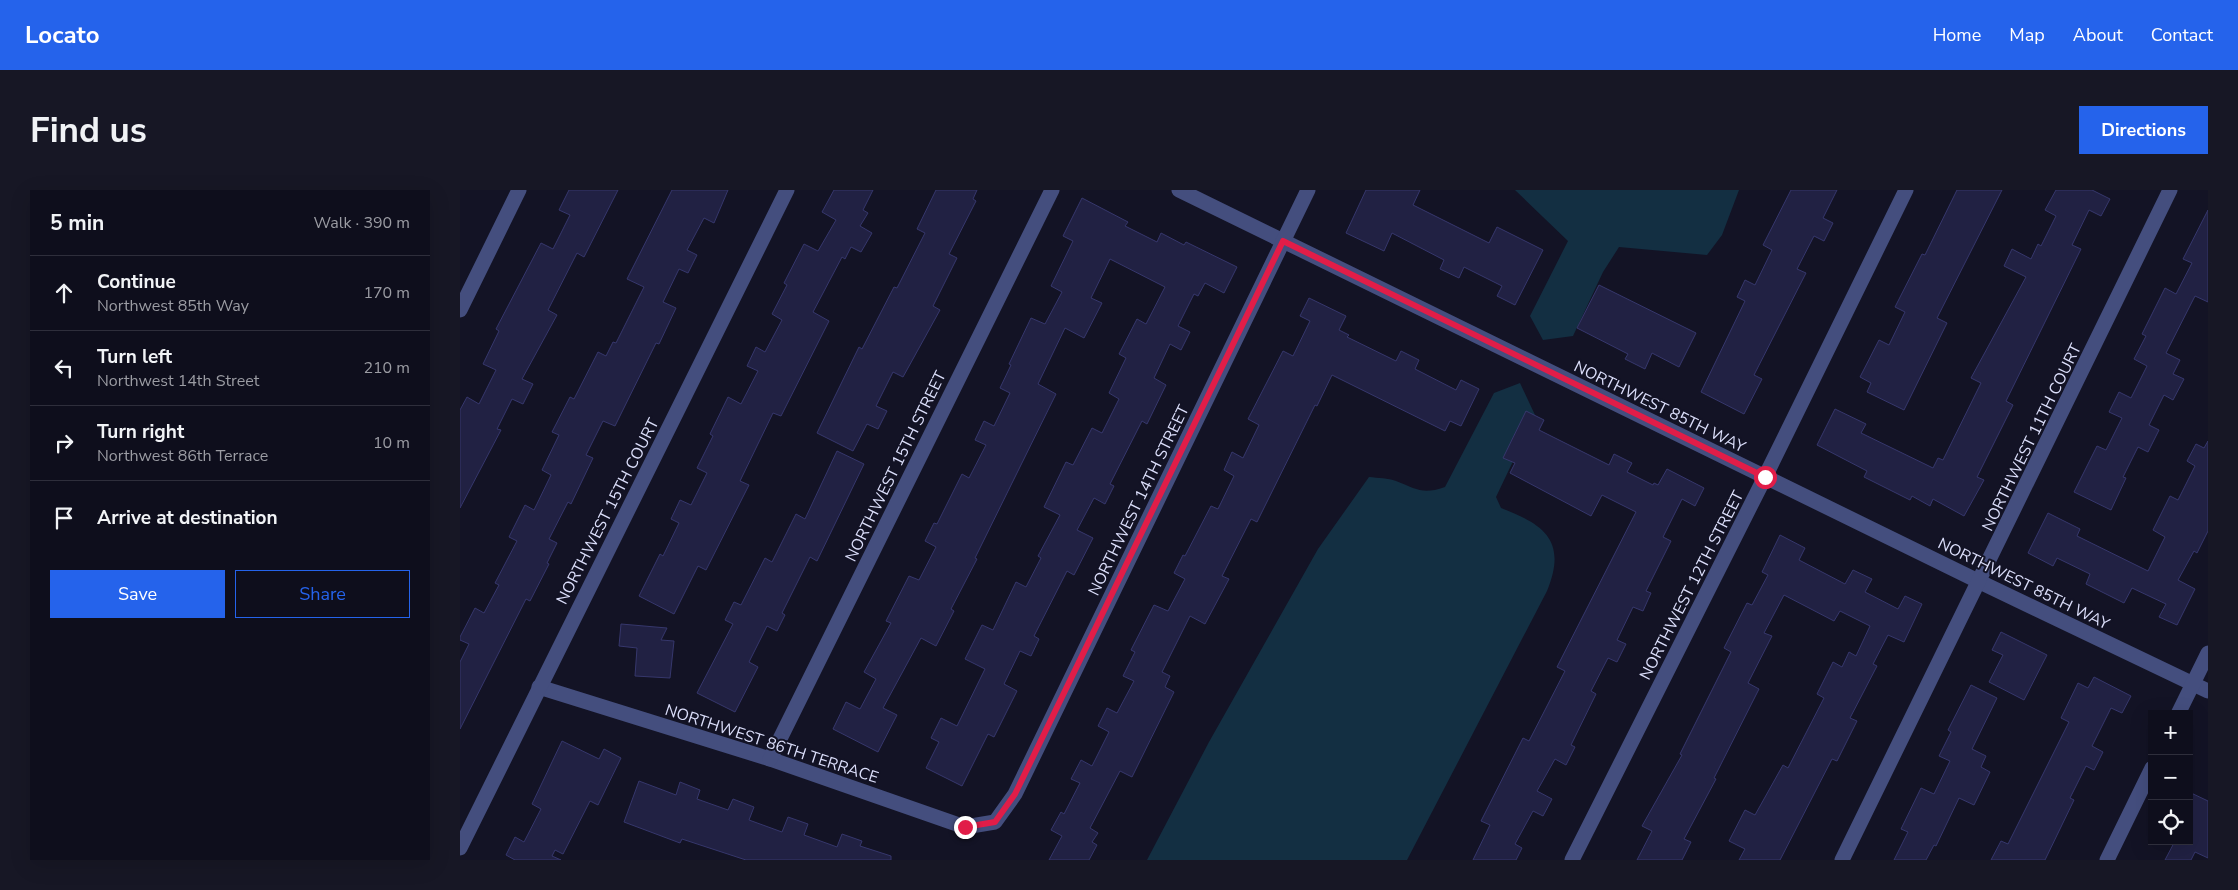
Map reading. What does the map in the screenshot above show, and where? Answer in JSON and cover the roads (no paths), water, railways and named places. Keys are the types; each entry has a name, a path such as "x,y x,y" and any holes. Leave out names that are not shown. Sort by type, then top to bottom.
{"street":[{"path":"460,310 518,190"},
{"name":"NORTHWEST 15TH COURT","path":"460,848 787,190"},
{"name":"NORTHWEST 15TH STREET","path":"770,758 1052,190"},
{"name":"NORTHWEST 85TH WAY","path":"1179,190 1980,582 2208,691"},
{"name":"NORTHWEST 14TH STREET","path":"995,822 1015,794 1308,190"},
{"name":"NORTHWEST 12TH STREET","path":"1572,860 1765,477 1906,190"},
{"name":"NORTHWEST 11TH COURT","path":"1842,860 1980,582 2170,190"},
{"path":"2180,710 2208,653"},
{"name":"NORTHWEST 86TH TERRACE","path":"539,687 770,758 965,827 995,822"},
{"path":"2107,860 2148,776"}],"water":[{"path":"1515,190 1739,190 1722,235 1707,255 1619,247 1603,272 1573,336 1543,340 1530,316 1568,241"},
{"path":"1520,383 1535,415 1496,497 1501,508 1530,521 1541,529 1548,538 1553,548 1555,560 1553,574 1547,591 1407,860 1147,860 1209,742 1318,549 1369,477 1393,480 1425,491 1445,487 1494,393"}]}
